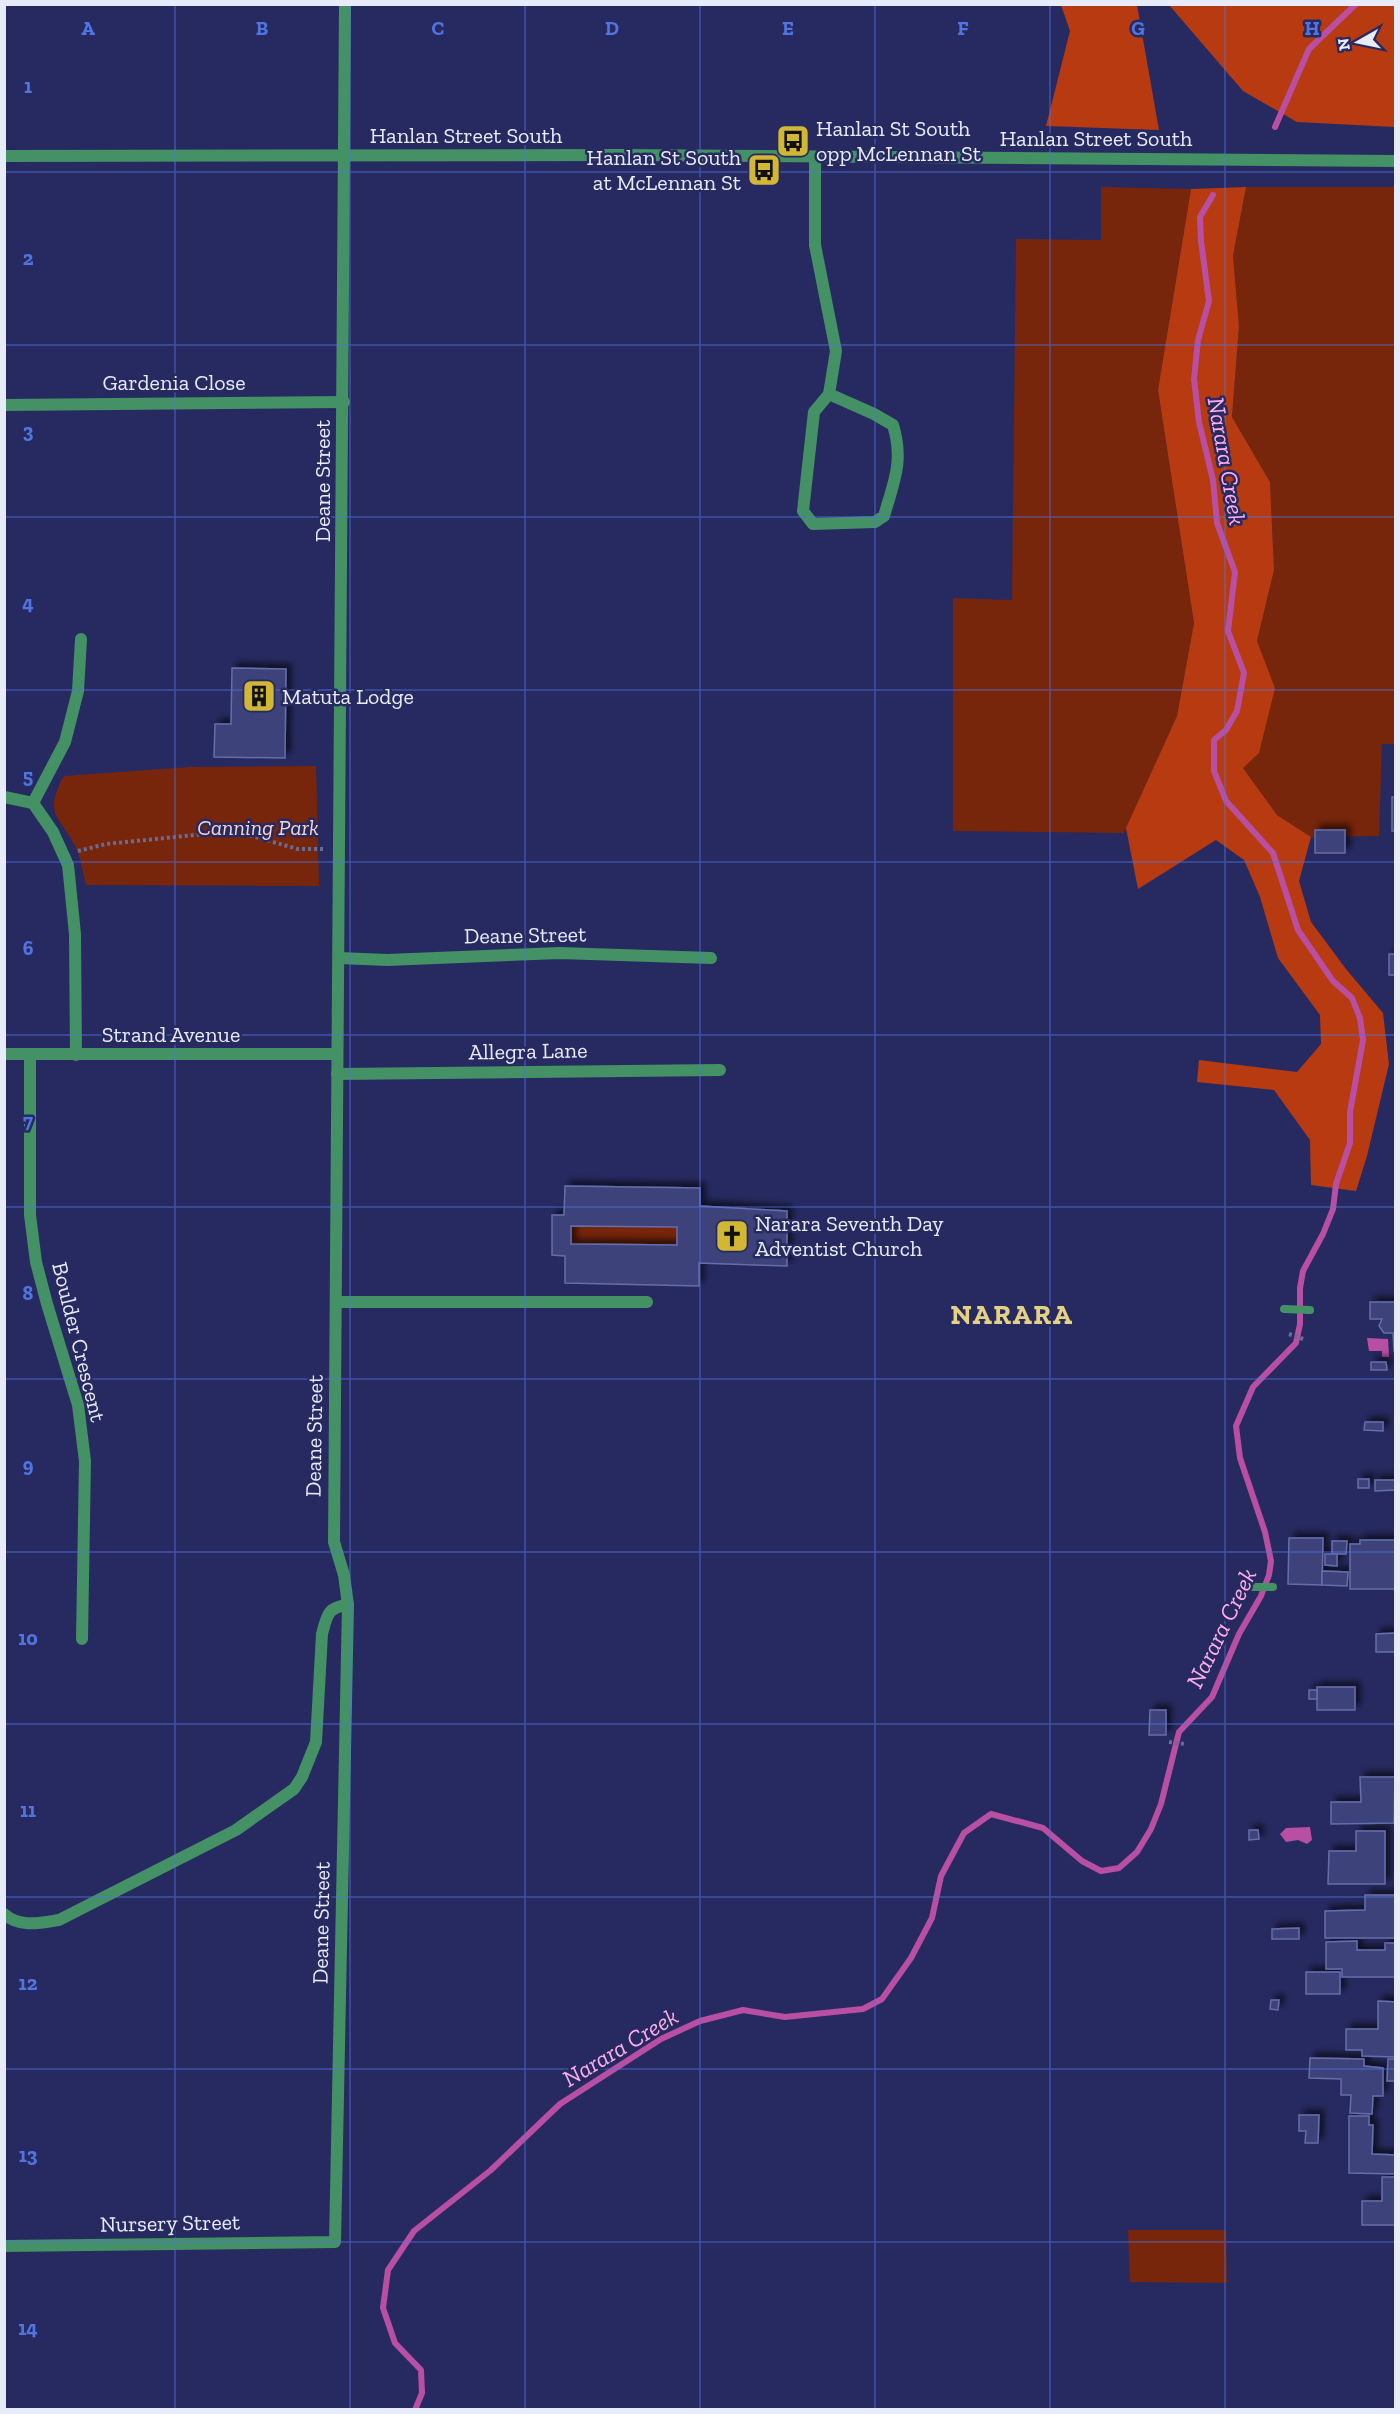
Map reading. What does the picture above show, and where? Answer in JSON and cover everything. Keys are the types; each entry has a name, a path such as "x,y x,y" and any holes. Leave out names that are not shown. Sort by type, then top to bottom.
{"street":[{"name":"Deane Street","path":"335,2242 348,1605 344,1575 334,1542 344,402 345,4"},
{"name":"Hanlan Street South","path":"4,156 620,155 1395,161"},
{"path":"815,158 815,245 836,351 829,394 814,412 803,511 813,524 875,522 884,516 898,464 899,444 893,425 829,394"},
{"name":"Gardenia Close","path":"4,405 344,402"},
{"path":"33,803 65,742 78,691 81,639"},
{"path":"4,797 33,803 53,832 68,866 75,934 76,1055"},
{"name":"Deane Street","path":"339,958 387,960 560,953 711,958"},
{"name":"Strand Avenue","path":"4,1054 337,1054"},
{"name":"Boulder Crescent","path":"30,1055 30,1215 36,1262 78,1404 85,1461 82,1639"},
{"name":"Allegra Lane","path":"337,1074 720,1070"},
{"path":"337,1302 647,1302"},
{"path":"4,1914 16,1922 36,1924 59,1920 236,1830 294,1789 302,1777 316,1742 322,1634 326,1618 330,1611 338,1606 348,1605"},
{"name":"Nursery Street","path":"4,2246 335,2242"}],"lane":[{"path":"1284,1309 1310,1310"},
{"path":"1252,1587 1273,1587"}],"path":[{"path":"63,855 106,844 234,831 298,849 318,849"},
{"path":"1289,1334 1306,1340"},
{"path":"1168,1742 1185,1744"}],"green space":[{"path":"1101,187 1191,189 1158,390 1194,623 1177,716 1124,833 953,831 953,598 1012,600 1016,239 1101,240"},
{"path":"1246,187 1395,187 1396,744 1382,744 1379,836 1311,837 1277,815 1243,768 1275,689 1257,641 1274,570 1270,482 1232,417 1239,326 1233,256"},
{"name":"Canning Park","path":"316,766 319,886 86,885 81,861 73,841 54,810 57,790 64,776 190,767"},
{"path":"571,1226 677,1227 677,1245 571,1244"},
{"path":"1128,2230 1226,2230 1227,2283 1130,2282"}],"shaded area":[{"path":"1061,5 1137,5 1159,130 1046,126 1070,31"},
{"path":"1169,5 1395,5 1395,127 1297,122 1243,91"},
{"path":"1246,187 1233,256 1239,326 1232,417 1270,482 1274,570 1257,641 1275,688 1259,753 1243,768 1277,815 1311,837 1299,881 1311,922 1383,1013 1389,1064 1367,1156 1356,1191 1311,1185 1310,1140 1274,1090 1197,1082 1199,1060 1297,1072 1321,1044 1320,1015 1278,958 1260,897 1244,860 1216,840 1138,889 1126,828 1177,716 1194,623 1158,390 1191,189"},
{"path":"1367,1338 1388,1339 1389,1357 1382,1357 1382,1351 1369,1351"},
{"path":"1310,1827 1312,1840 1307,1844 1298,1840 1286,1842 1280,1834 1286,1828"}],"building":[{"name":"Matuta Lodge","path":"232,668 286,669 285,758 214,757 215,724 231,724"},
{"path":"1392,797 1396,797 1396,831 1392,831"},
{"path":"1315,830 1345,830 1345,853 1315,853"},
{"path":"1389,954 1396,954 1396,975 1389,975"},
{"name":"Narara Seventh Day Adventist Church","path":"565,1186 700,1188 700,1206 787,1211 787,1266 699,1263 699,1286 565,1283 565,1256 552,1255 552,1215 564,1215","holes":["571,1226 677,1227 677,1245 571,1244"]},
{"path":"1370,1302 1396,1302 1396,1351 1394,1351 1393,1333 1384,1333 1379,1326 1382,1319 1370,1319"},
{"path":"1371,1362 1386,1362 1387,1370 1371,1370"},
{"path":"1365,1422 1383,1422 1383,1431 1364,1430"},
{"path":"1358,1479 1369,1479 1369,1488 1358,1488"},
{"path":"1375,1480 1396,1480 1396,1490 1375,1491"},
{"path":"1289,1538 1323,1538 1322,1585 1288,1584"},
{"path":"1360,1540 1396,1540 1396,1589 1350,1589 1350,1544 1360,1544"},
{"path":"1332,1541 1347,1541 1346,1554 1332,1554"},
{"path":"1325,1554 1337,1554 1337,1566 1325,1565"},
{"path":"1322,1571 1348,1572 1347,1586 1322,1585"},
{"path":"1395,1633 1396,1652 1376,1652 1376,1634"},
{"path":"1317,1687 1355,1687 1355,1710 1317,1710"},
{"path":"1309,1690 1317,1690 1317,1699 1309,1699"},
{"path":"1150,1710 1166,1710 1166,1735 1149,1735"},
{"path":"1360,1777 1395,1777 1394,1823 1331,1824 1331,1802 1361,1802"},
{"path":"1249,1830 1258,1830 1259,1839 1249,1840"},
{"path":"1356,1831 1385,1831 1385,1884 1328,1884 1329,1851 1356,1851"},
{"path":"1365,1895 1396,1895 1396,1938 1325,1938 1325,1911 1365,1910"},
{"path":"1299,1928 1299,1939 1272,1939 1272,1929"},
{"path":"1357,1941 1357,1950 1385,1950 1385,1943 1396,1943 1396,1977 1342,1977 1342,1969 1326,1969 1326,1942"},
{"path":"1306,1972 1340,1972 1340,1994 1306,1994"},
{"path":"1271,2000 1279,2000 1278,2010 1270,2009"},
{"path":"1378,2001 1396,2002 1396,2057 1362,2056 1362,2050 1346,2050 1346,2029 1378,2029"},
{"path":"1310,2058 1364,2059 1364,2066 1383,2068 1383,2096 1373,2096 1372,2114 1350,2113 1351,2095 1341,2095 1341,2079 1309,2078"},
{"path":"1388,2059 1396,2059 1396,2081 1387,2081"},
{"path":"1299,2115 1319,2115 1318,2143 1305,2143 1306,2131 1299,2131"},
{"path":"1349,2116 1369,2116 1369,2125 1373,2125 1372,2154 1396,2155 1396,2174 1349,2173"},
{"path":"1382,2177 1396,2177 1396,2225 1362,2225 1362,2201 1382,2201"}],"waterway":[{"name":"Narara Creek","path":"1275,127 1309,49 1356,4"},
{"name":"Narara Creek","path":"415,2410 422,2393 421,2370 395,2343 383,2308 388,2270 414,2231 491,2170 560,2104 661,2039 700,2021 743,2010 785,2017 863,2009 882,1999 911,1958 932,1918 941,1876 964,1833 991,1814 1043,1828 1082,1861 1101,1871 1119,1868 1137,1852 1151,1829 1161,1804 1179,1732 1212,1697 1239,1634 1261,1596 1269,1575 1271,1561 1265,1532 1240,1458 1236,1426 1253,1387 1296,1343 1300,1324 1300,1288 1303,1271 1323,1234 1333,1209 1336,1184 1350,1143 1350,1112 1363,1040 1360,1018 1352,998 1333,981 1298,930 1273,853 1226,801 1214,771 1214,740 1226,730 1237,711 1244,673 1228,631 1235,572 1217,523 1213,480 1199,422 1194,379 1198,340 1209,301 1200,217 1213,195"}],"place":[{"name":"Hanlan St South opp McLennan St","path":"793,141"},
{"name":"Hanlan St South at McLennan St","path":"764,170"},
{"name":"Matuta Lodge","path":"259,696"},
{"name":"Narara Seventh Day Adventist Church","path":"732,1236"}],"district":[{"name":"NARARA","path":"1012,1314"}]}
